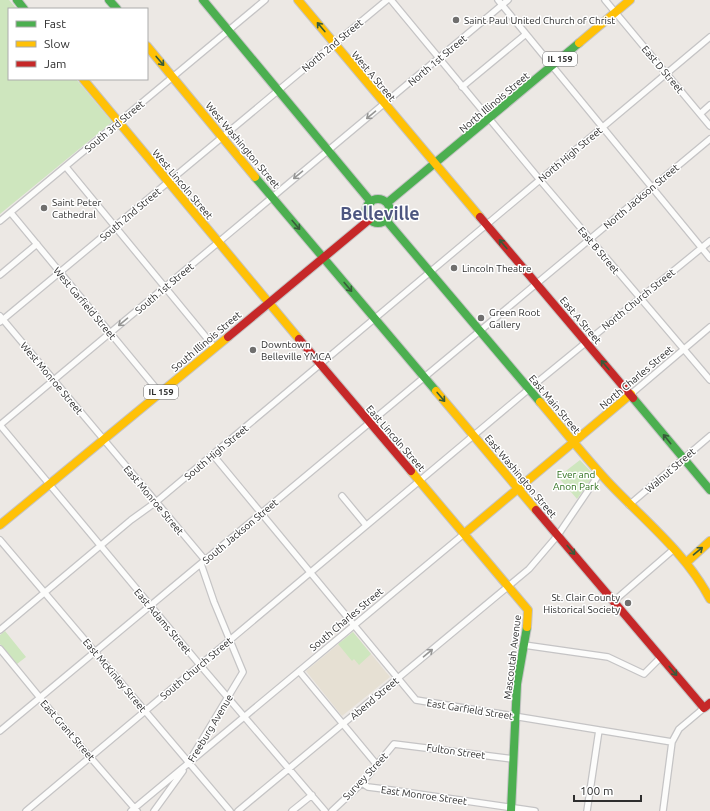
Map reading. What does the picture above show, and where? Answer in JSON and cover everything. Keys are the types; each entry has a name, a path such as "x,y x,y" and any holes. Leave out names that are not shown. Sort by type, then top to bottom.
{"main road":[{"path":"17,0 23,8"},
{"path":"109,0 115,8"},
{"path":"203,0 371,202"},
{"name":"West A Street","path":"298,0 435,165"},
{"name":"North Illinois Street","path":"388,203 630,0"},
{"name":"West Washington Street","path":"148,47 323,258"},
{"name":"West Lincoln Street","path":"84,80 268,303"},
{"name":"East A Street","path":"435,165 631,394 710,490"},
{"path":"380,199 388,203 390,211 386,220 377,222 370,219 367,212 371,202 380,199"},
{"name":"South Illinois Street","path":"0,525 370,219"},
{"name":"East Main Street","path":"386,220 600,473 629,505 687,562 699,578 710,599"},
{"name":"East Washington Street","path":"323,258 661,657 707,706"},
{"name":"East Lincoln Street","path":"268,303 509,585"},
{"name":"North Charles Street","path":"574,442 631,394"},
{"name":"South Charles Street","path":"465,533 574,442"},
{"path":"687,562 710,541"},
{"name":"Mascoutah Avenue","path":"509,585 528,610 529,619 518,684 511,809"}],"street":[{"name":"South 3rd Street","path":"0,222 265,0"},
{"name":"North 2nd Street","path":"278,90 387,0"},
{"name":"East B Street","path":"392,0 462,87 710,380"},
{"path":"498,0 710,258"},
{"name":"North 1st Street","path":"328,150 508,0"},
{"name":"East D Street","path":"605,0 710,126"},
{"path":"462,87 526,34"},
{"name":"North High Street","path":"430,272 710,37"},
{"name":"South 2nd Street","path":"1,319 60,272 278,90"},
{"path":"700,114 710,105"},
{"name":"North Jackson Street","path":"480,331 710,139"},
{"name":"South 1st Street","path":"0,425 328,150"},
{"path":"66,167 214,348"},
{"name":"West Garfield Street","path":"10,213 160,393"},
{"name":"North Church Street","path":"529,389 710,241"},
{"path":"0,275 37,244"},
{"name":"South High Street","path":"0,630 131,520 156,502 213,455 430,272"},
{"name":"West Monroe Street","path":"1,319 104,440"},
{"name":"North Charles Street","path":"631,394 710,328"},
{"name":"South Jackson Street","path":"0,731 480,331"},
{"name":"South Church Street","path":"26,811 529,389"},
{"name":"East Adams Street","path":"0,425 150,606 290,768 325,811"},
{"name":"Walnut Street","path":"629,505 710,436"},
{"name":"East Monroe Street","path":"104,440 156,502 203,562 214,602 230,640"},
{"name":"East Garfield Street","path":"213,455 416,700 672,742"},
{"path":"509,585 529,569 558,535 600,473"},
{"path":"342,496 366,525"},
{"name":"South Charles Street","path":"134,810 465,533"},
{"name":"East McKinley Street","path":"0,540 230,811"},
{"path":"614,601 674,549"},
{"name":"Abend Street","path":"238,811 509,585"},
{"name":"Freeburg Avenue","path":"154,811 189,763 202,738 242,672 230,640"},
{"path":"524,645 608,657 644,674 661,657"},
{"name":"East Grant Street","path":"0,649 40,698 91,756 134,810"},
{"path":"299,671 377,765"},
{"path":"663,811 672,742 679,730 707,706"},
{"path":"587,811 599,730"},
{"name":"Fulton Street","path":"398,743 513,759"},
{"name":"Survey Street","path":"332,811 362,783 390,748 398,743"},
{"name":"East Monroe Street","path":"362,783 368,787 511,809 535,811"},
{"path":"292,811 312,795"}],"shaded area":[{"path":"353,632 390,677 342,716 306,671"}],"green space":[{"path":"0,0 9,0 16,8 8,8 8,80 77,80 112,122 0,214"},
{"name":"Ever and Anon Park","path":"580,460 594,475 577,499 558,477"},
{"path":"5,631 26,657 17,664 0,644 0,635"},
{"path":"353,632 371,654 359,665 354,659 352,661 338,644"}],"traffic: fast":[{"path":"17,0 23,8"},
{"path":"109,0 116,8"},
{"path":"203,0 371,202"},
{"path":"387,203 579,43"},
{"path":"255,177 436,391"},
{"path":"378,199 386,203 390,211 386,219 378,223 370,219 366,211 370,203 378,199"},
{"path":"386,220 540,402"},
{"path":"633,398 710,490"},
{"path":"511,811 517,684 527,627"}],"traffic: slow":[{"path":"298,0 480,217"},
{"path":"579,43 630,0"},
{"path":"148,47 255,177"},
{"path":"84,80 299,339"},
{"path":"0,525 228,337"},
{"path":"436,391 536,510"},
{"path":"465,533 631,394"},
{"path":"540,402 609,483 677,552 700,582 710,599"},
{"path":"411,471 528,610 527,627"},
{"path":"687,562 710,541"}],"traffic: jam":[{"path":"480,217 633,398"},
{"path":"228,337 370,219"},
{"path":"299,339 411,471"},
{"path":"536,510 704,708 710,703"}],"place":[{"name":"Saint Paul United Church of Christ","path":"456,20"},
{"name":"Saint Peter Cathedral","path":"44,208"},
{"name":"Lincoln Theatre","path":"454,268"},
{"name":"Green Root Gallery","path":"481,318"},
{"name":"Downtown Belleville YMCA","path":"253,350"},
{"name":"St. Clair County Historical Society","path":"628,603"}],"district":[{"name":"Belleville","path":"380,214"}]}
